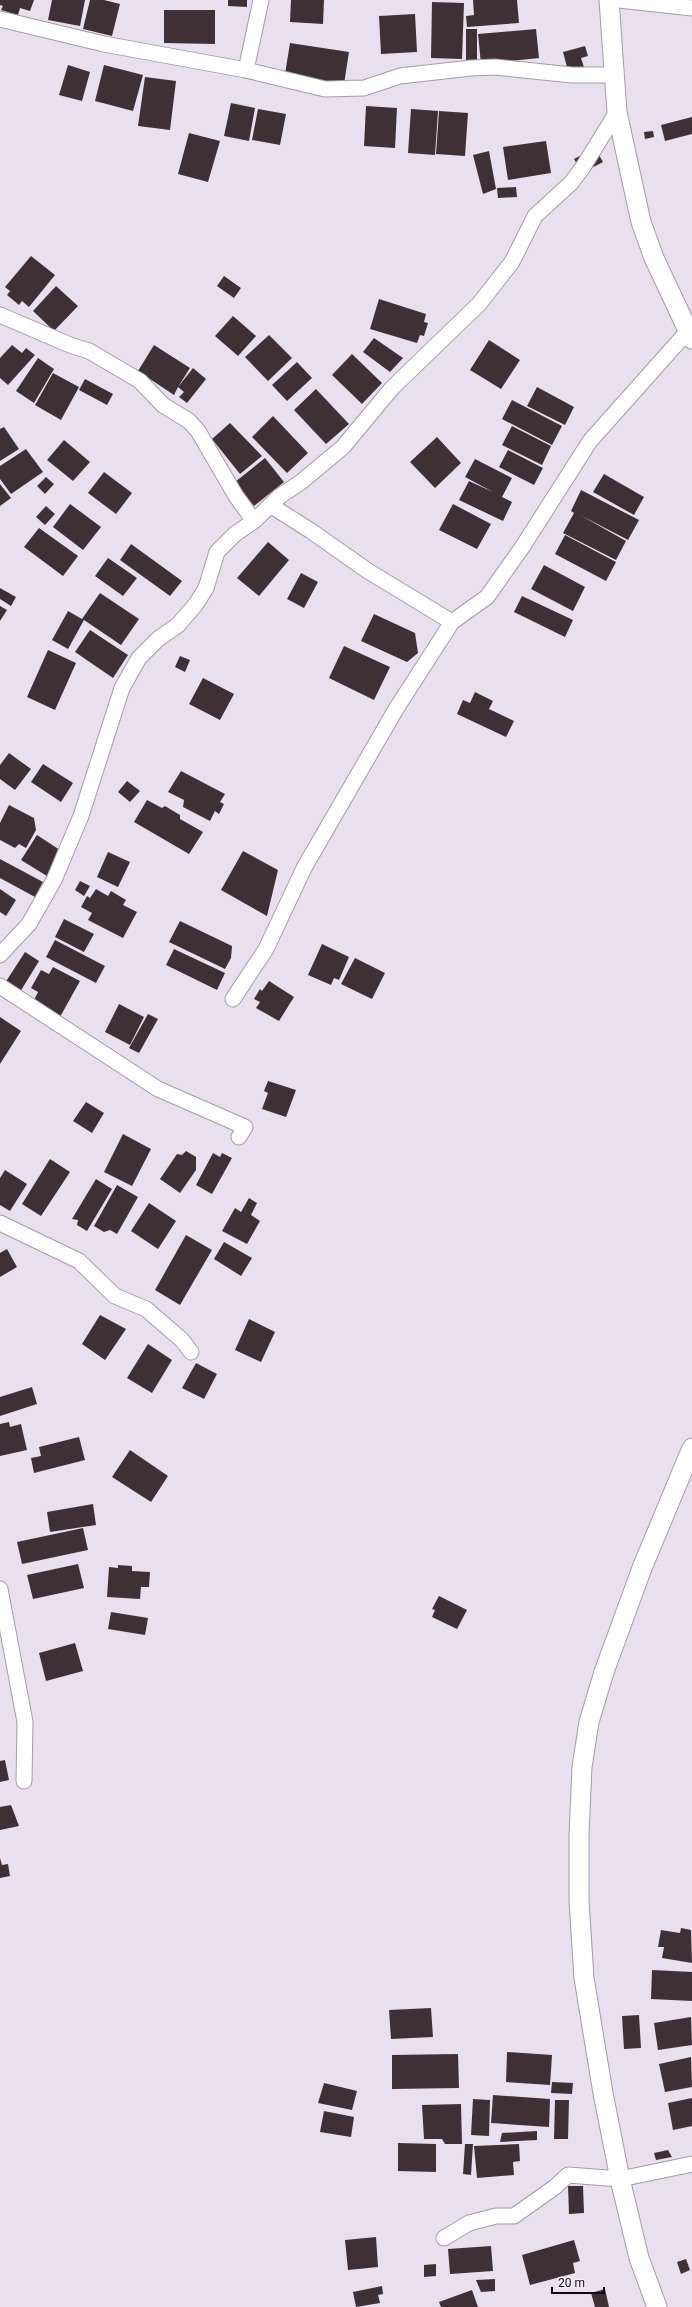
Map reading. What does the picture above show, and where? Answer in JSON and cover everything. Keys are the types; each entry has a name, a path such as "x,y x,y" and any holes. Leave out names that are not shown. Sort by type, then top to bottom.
{"street":[{"path":"246,70 261,0"},
{"path":"233,999 266,949 304,868 396,709 452,622 487,597 523,546 590,441 690,335 654,258 641,222 617,112 609,0"},
{"path":"620,0 692,8"},
{"path":"0,19 104,44 246,70 325,89 364,88 400,76 471,68 495,67 572,75 615,75"},
{"path":"0,955 29,924 68,852 93,783 122,688 139,658 158,639 178,625 196,604 206,588 217,552 235,534 254,521 270,505 344,446 392,388 479,304 512,262 535,216 571,183 583,168 617,112"},
{"path":"0,315 70,345 89,351 140,381 163,404 189,421 198,430 236,496 254,521"},
{"path":"270,505 311,531 368,571 452,622"},
{"path":"0,986 158,1089 245,1127 239,1137"},
{"path":"0,1223 79,1260 115,1296 146,1308 182,1340 191,1352"},
{"path":"657,2307 639,2258 620,2179 602,2093 584,1978 579,1864 583,1761 588,1722 604,1672 642,1568 692,1448"},
{"path":"0,1589 25,1722 24,1781"},
{"path":"444,2238 469,2223 496,2216 514,2216 555,2187 568,2175 620,2179 692,2164"}],"building":[{"path":"0,0 34,0 30,11 20,8 18,15 1,10 3,6 0,5"},
{"path":"52,0 85,0 80,26 48,20"},
{"path":"90,0 104,0 120,4 112,36 83,29"},
{"path":"228,0 247,0 247,7 228,6"},
{"path":"291,0 324,0 323,24 290,22"},
{"path":"473,0 517,0 519,23 467,27 466,16 474,15"},
{"path":"432,2 464,3 462,59 431,58"},
{"path":"164,10 215,10 215,44 164,43"},
{"path":"415,14 417,52 381,54 379,16"},
{"path":"466,29 477,29 477,67 466,67"},
{"path":"536,29 539,58 481,64 478,34"},
{"path":"290,43 349,52 344,84 285,74"},
{"path":"585,46 588,56 581,58 584,67 568,71 563,52"},
{"path":"68,65 90,72 82,101 59,95"},
{"path":"104,65 143,75 133,111 95,101"},
{"path":"145,77 176,81 170,130 138,126"},
{"path":"231,103 255,108 249,141 224,136"},
{"path":"366,106 397,108 395,148 364,146"},
{"path":"258,109 286,114 280,145 252,140"},
{"path":"411,109 438,111 435,155 408,153"},
{"path":"439,111 468,113 465,156 436,154"},
{"path":"692,117 692,134 665,141 661,125"},
{"path":"653,131 654,137 645,139 644,132"},
{"path":"189,133 220,141 208,182 178,174"},
{"path":"546,141 551,173 508,180 503,147"},
{"path":"595,148 603,162 582,173 574,159"},
{"path":"489,151 496,189 483,194 473,155"},
{"path":"516,187 517,197 498,198 497,188"},
{"path":"31,256 55,275 29,307 22,301 19,305 7,295 10,291 5,287"},
{"path":"224,276 241,288 234,298 217,286"},
{"path":"56,286 78,306 54,331 33,311"},
{"path":"379,299 426,314 424,322 428,323 424,336 420,335 417,343 370,329"},
{"path":"233,316 256,336 238,356 215,336"},
{"path":"269,335 292,358 268,381 245,357"},
{"path":"374,338 403,358 390,372 363,352"},
{"path":"489,340 520,360 501,389 470,370"},
{"path":"12,345 22,353 26,348 35,355 8,385 0,378 0,358"},
{"path":"154,345 190,368 174,395 138,371"},
{"path":"352,354 382,383 362,404 332,375"},
{"path":"38,358 54,369 34,403 16,391"},
{"path":"297,362 312,378 287,401 272,385"},
{"path":"193,368 206,379 187,403 179,397 184,392 178,387"},
{"path":"53,373 79,387 61,420 35,405"},
{"path":"85,379 113,394 107,405 79,390"},
{"path":"537,387 574,407 565,425 527,406"},
{"path":"316,389 349,424 326,444 294,410"},
{"path":"512,400 562,426 552,445 502,419"},
{"path":"273,416 308,453 287,473 252,437"},
{"path":"230,423 262,456 240,474 212,439"},
{"path":"512,426 551,446 542,465 502,445"},
{"path":"4,427 19,449 0,461 0,429"},
{"path":"437,437 461,463 435,488 410,462"},
{"path":"64,440 90,462 73,481 47,460"},
{"path":"26,449 43,472 11,494 0,479 0,466"},
{"path":"508,450 543,468 534,485 499,467"},
{"path":"265,458 284,482 254,506 235,482"},
{"path":"475,459 512,478 502,497 512,502 503,521 459,500 469,481 493,492 465,477"},
{"path":"104,472 132,493 116,514 88,493"},
{"path":"604,474 644,497 634,515 593,492"},
{"path":"46,477 54,484 45,494 37,486"},
{"path":"0,484 11,498 0,506"},
{"path":"581,490 639,520 628,540 580,515 626,541 616,560 563,533 574,513 571,511"},
{"path":"70,504 101,527 83,550 53,527"},
{"path":"453,504 491,524 477,549 439,530"},
{"path":"46,506 55,514 45,525 36,517"},
{"path":"39,528 78,556 63,576 24,547"},
{"path":"565,535 616,562 606,581 555,554"},
{"path":"268,542 289,560 259,596 237,578"},
{"path":"131,544 182,581 170,596 120,560"},
{"path":"108,558 137,578 123,596 95,576"},
{"path":"544,565 585,587 573,611 531,589"},
{"path":"301,573 318,582 304,608 287,599"},
{"path":"0,588 16,597 11,606 0,599"},
{"path":"100,593 139,619 121,645 84,620 68,649 52,640 68,611 82,619"},
{"path":"522,596 573,620 565,637 514,612"},
{"path":"0,606 7,610 0,621"},
{"path":"374,614 415,633 418,653 407,662 361,641"},
{"path":"90,630 128,655 113,678 75,652"},
{"path":"344,646 390,667 374,700 329,678"},
{"path":"48,650 76,663 55,710 27,697"},
{"path":"180,656 190,660 185,672 175,667"},
{"path":"203,678 234,694 220,720 189,704"},
{"path":"475,692 493,701 489,709 514,721 506,737 457,714 463,700 470,703"},
{"path":"9,753 31,769 15,790 0,779 0,765"},
{"path":"43,764 73,783 61,802 31,782"},
{"path":"181,771 225,794 220,802 224,804 219,814 215,811 210,821 183,807 184,800 168,792"},
{"path":"127,781 140,791 130,802 118,792"},
{"path":"147,800 162,808 165,806 180,815 180,819 203,832 189,854 134,822"},
{"path":"9,805 34,818 36,830 26,848 19,844 15,848 0,840 0,823"},
{"path":"37,835 63,852 47,876 21,860"},
{"path":"243,851 278,870 267,916 221,890"},
{"path":"108,852 130,862 118,887 97,877"},
{"path":"0,859 43,882 35,897 0,878"},
{"path":"80,881 90,886 84,896 75,890"},
{"path":"0,889 16,900 6,916 0,912"},
{"path":"96,889 108,896 111,891 126,900 123,905 137,912 123,938 88,920 92,913 81,907 87,896 90,898"},
{"path":"64,919 94,934 84,952 55,937"},
{"path":"180,921 232,946 231,958 225,969 169,942"},
{"path":"55,940 105,966 96,983 46,957"},
{"path":"322,944 349,957 339,980 334,978 331,985 308,975"},
{"path":"174,949 225,973 217,990 166,965"},
{"path":"25,952 39,961 20,992 5,983"},
{"path":"355,958 385,973 372,999 341,984"},
{"path":"53,967 80,981 60,1017 33,1002 38,992 31,988 41,970 49,974"},
{"path":"269,981 294,997 279,1021 256,1008 260,1002 254,999 260,989 262,991"},
{"path":"119,1004 144,1017 130,1045 105,1032"},
{"path":"148,1014 158,1019 139,1053 129,1048"},
{"path":"0,1017 21,1031 0,1064"},
{"path":"268,1081 296,1090 286,1117 262,1109 268,1093 264,1091"},
{"path":"86,1102 104,1113 92,1133 73,1121"},
{"path":"123,1134 151,1149 132,1186 104,1172"},
{"path":"186,1151 196,1157 196,1170 180,1193 160,1179 177,1154 182,1155"},
{"path":"213,1153 220,1157 222,1153 232,1158 212,1194 196,1185"},
{"path":"50,1159 70,1172 41,1216 22,1204"},
{"path":"5,1170 27,1184 10,1211 0,1205 0,1178"},
{"path":"96,1179 112,1189 87,1231 77,1225 78,1220 72,1219"},
{"path":"117,1185 138,1197 117,1234 110,1230 104,1232 94,1226"},
{"path":"249,1198 257,1203 251,1215 260,1221 247,1244 222,1231 235,1208 241,1212"},
{"path":"149,1203 176,1221 158,1249 131,1231"},
{"path":"186,1235 212,1250 180,1305 155,1290"},
{"path":"224,1242 252,1258 241,1276 214,1259"},
{"path":"7,1249 17,1267 0,1277 0,1253"},
{"path":"100,1315 126,1329 105,1360 82,1344"},
{"path":"249,1319 275,1332 261,1362 235,1350"},
{"path":"148,1344 172,1360 152,1393 127,1378"},
{"path":"196,1363 217,1374 204,1399 182,1388"},
{"path":"32,1387 37,1404 0,1416 0,1397"},
{"path":"9,1422 10,1427 21,1424 27,1450 0,1456 0,1424"},
{"path":"79,1437 85,1460 34,1473 31,1458 41,1456 39,1447"},
{"path":"130,1450 168,1476 151,1502 112,1477"},
{"path":"93,1504 96,1525 50,1532 47,1512"},
{"path":"83,1528 88,1550 22,1564 17,1542"},
{"path":"78,1564 84,1588 33,1599 27,1575"},
{"path":"118,1565 132,1566 132,1571 150,1572 149,1587 141,1587 140,1599 107,1597 109,1567 118,1568"},
{"path":"439,1596 467,1610 457,1629 432,1617 435,1610 432,1609"},
{"path":"111,1612 148,1618 145,1635 108,1629"},
{"path":"75,1643 83,1671 46,1681 39,1653"},
{"path":"5,1760 9,1780 0,1782 0,1761"},
{"path":"11,1805 19,1826 0,1830 0,1807"},
{"path":"0,1858 2,1865 8,1864 10,1876 0,1878"},
{"path":"681,1928 691,1930 692,1963 662,1958 664,1947 658,1947 661,1930 680,1933"},
{"path":"652,1970 692,1972 692,2001 651,1999"},
{"path":"431,2008 433,2037 391,2039 389,2010"},
{"path":"639,2015 641,2048 624,2049 622,2016"},
{"path":"691,2017 692,2045 658,2050 654,2023"},
{"path":"507,2052 552,2055 550,2085 506,2082"},
{"path":"458,2054 459,2088 392,2089 392,2055"},
{"path":"691,2057 692,2087 665,2092 659,2064"},
{"path":"552,2082 573,2083 572,2094 551,2093"},
{"path":"324,2083 357,2091 352,2110 318,2103"},
{"path":"493,2095 550,2099 549,2127 491,2123"},
{"path":"692,2098 692,2126 673,2130 668,2103"},
{"path":"473,2099 490,2100 489,2136 471,2135"},
{"path":"555,2100 569,2100 568,2139 554,2139"},
{"path":"461,2104 462,2144 445,2144 442,2139 424,2139 422,2105"},
{"path":"324,2111 354,2117 351,2137 320,2132"},
{"path":"537,2131 537,2140 500,2142 502,2133"},
{"path":"398,2143 436,2144 436,2172 398,2171"},
{"path":"465,2144 473,2144 471,2175 463,2174"},
{"path":"519,2144 520,2161 513,2162 514,2175 477,2178 474,2146"},
{"path":"668,2150 672,2157 656,2160 654,2153"},
{"path":"568,2186 583,2186 584,2213 569,2214"},
{"path":"376,2237 378,2267 348,2270 345,2240"},
{"path":"574,2240 580,2261 573,2263 575,2273 530,2285 522,2255"},
{"path":"491,2246 493,2271 450,2274 448,2249"},
{"path":"686,2259 690,2270 681,2274 677,2262"},
{"path":"436,2264 436,2276 424,2277 424,2265"},
{"path":"495,2279 495,2291 481,2292 476,2280"},
{"path":"382,2286 383,2294 378,2295 380,2303 356,2307 353,2292"},
{"path":"605,2289 609,2307 595,2307 591,2293"},
{"path":"472,2290 478,2307 441,2307 439,2302"}]}
